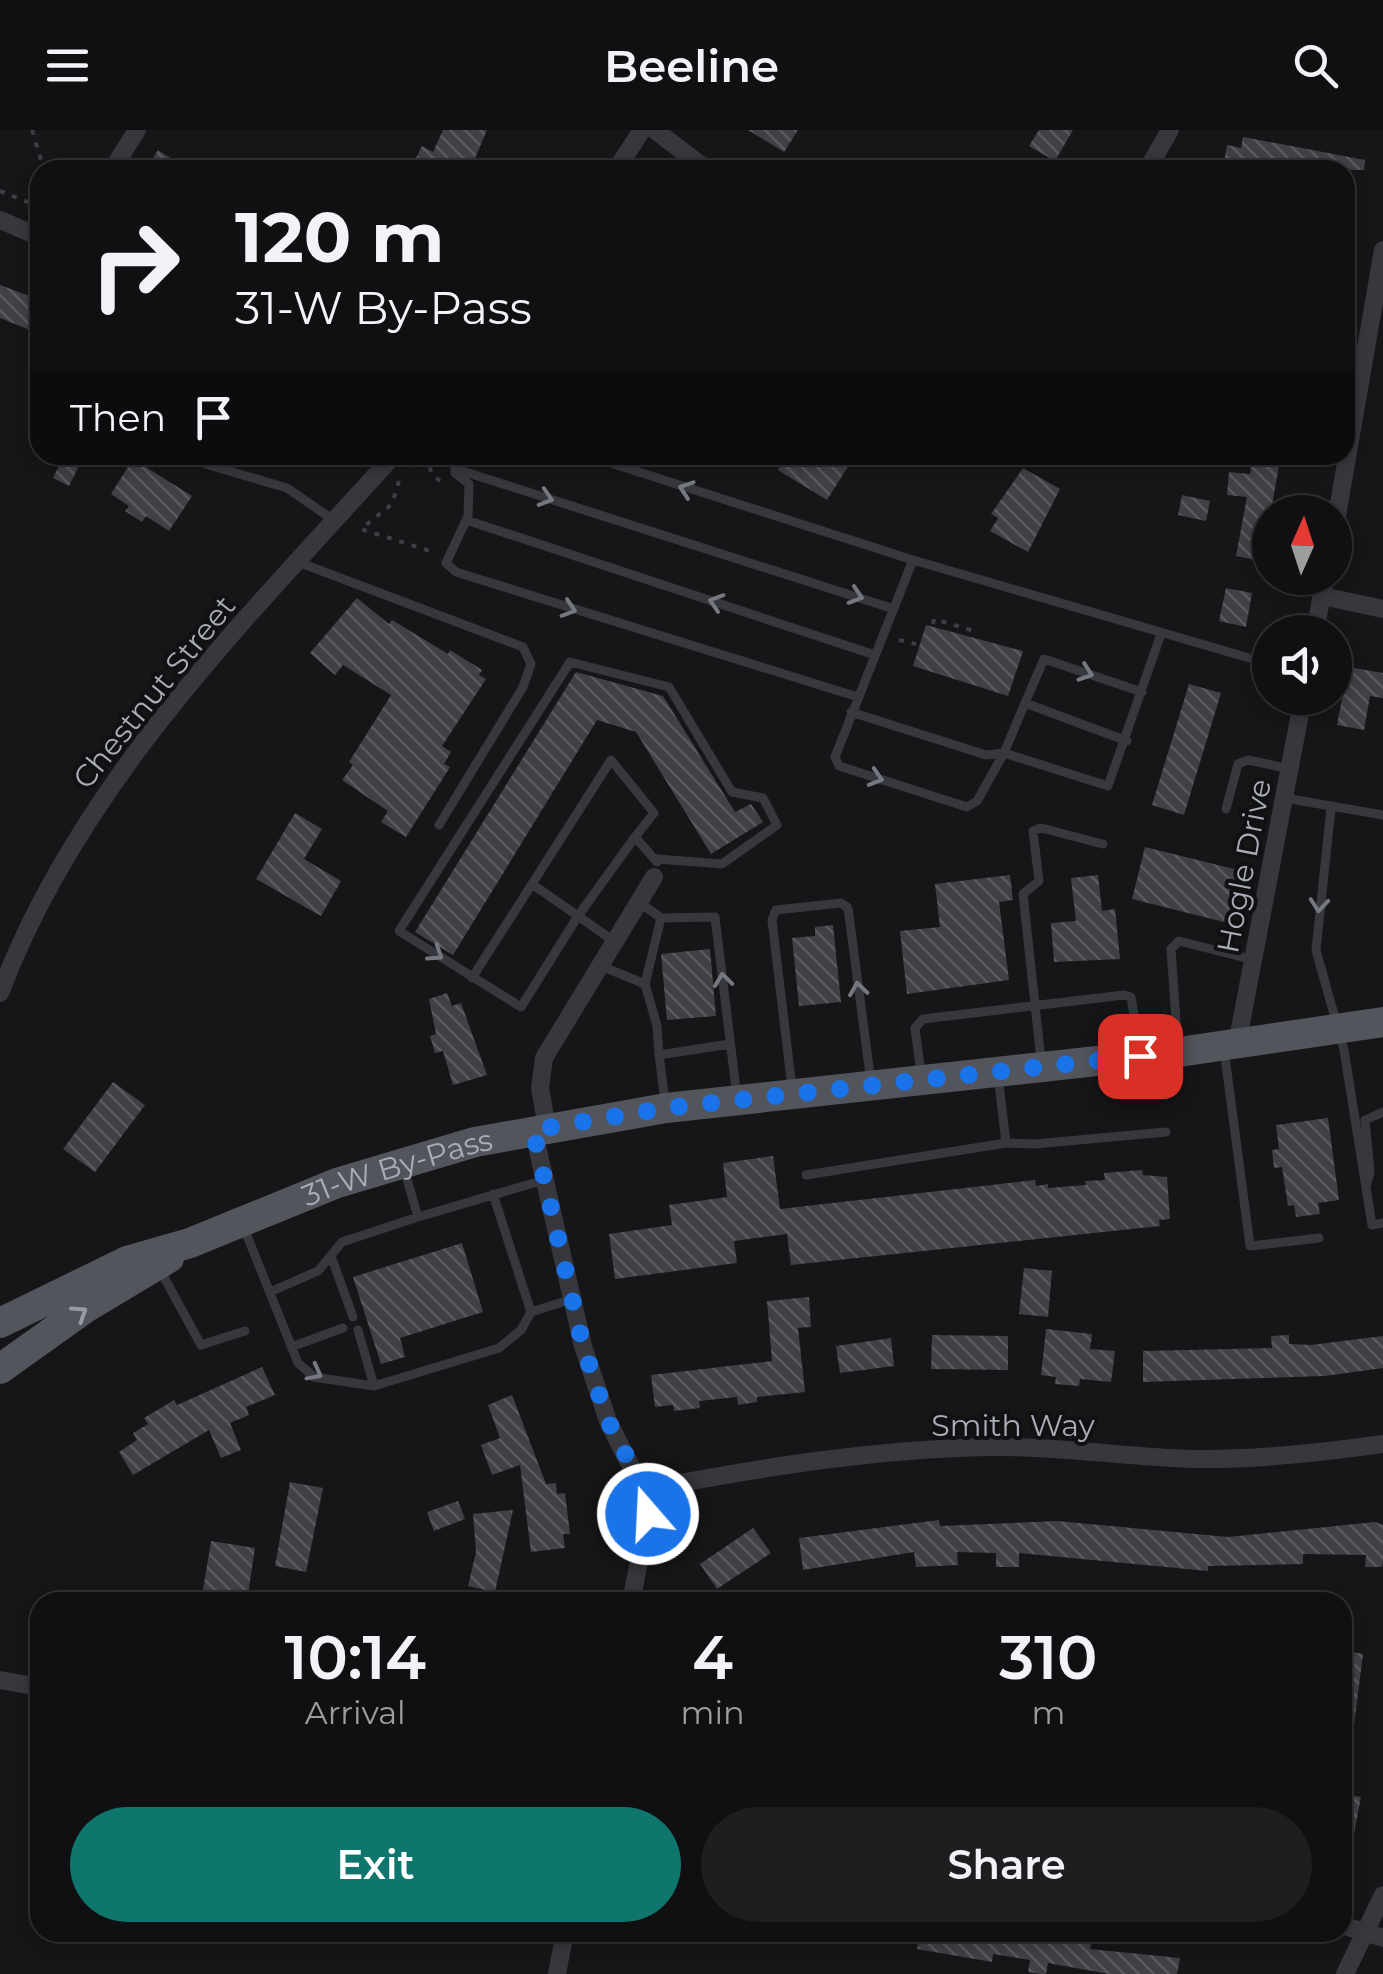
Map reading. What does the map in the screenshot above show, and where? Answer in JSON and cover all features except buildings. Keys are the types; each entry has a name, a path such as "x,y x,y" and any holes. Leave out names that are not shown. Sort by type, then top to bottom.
{"main road":[{"name":"31-W By-Pass","path":"7,1314 128,1261 190,1243 241,1220 401,1162 540,1128 792,1093 1179,1052 1383,1022"},
{"name":"31-W By-Pass","path":"0,1369 84,1309 190,1243"}],"street":[{"path":"118,160 136,130"},
{"path":"622,160 642,130"},
{"path":"655,130 694,160"},
{"path":"1153,160 1170,130"},
{"path":"0,220 30,233"},
{"path":"1355,401 1383,250"},
{"name":"Chestnut Street","path":"0,992 50,887 88,819 171,708 385,465"},
{"path":"1340,495 1344,465"},
{"path":"1345,595 1383,609"},
{"name":"Hogle Drive","path":"1230,1045 1254,960 1300,715"},
{"path":"633,1592 647,1522 644,1490 608,1421 572,1299 544,1180 540,1080 544,1058 656,868"},
{"name":"Smith Way","path":"644,1490 735,1474 958,1448 1057,1449 1196,1459 1299,1455 1383,1444"},
{"path":"0,1680 30,1684"},
{"path":"1345,1974 1375,1935 1383,1895"},
{"path":"557,1974 563,1942"}],"lane":[{"path":"209,465 286,488 335,521"},
{"path":"617,465 913,560 1252,659"},
{"path":"454,468 469,484 466,520 442,559 456,572 858,697"},
{"path":"454,468 894,609"},
{"path":"466,520 875,655"},
{"path":"913,560 835,757 839,766 967,806 978,800 1004,753 1044,659 1142,692"},
{"path":"298,562 523,647 531,664 523,687 438,825"},
{"path":"852,712 986,755 1004,753 1108,786 1127,741 1160,634"},
{"path":"472,978 611,760 654,813 635,837 578,916 521,1007 472,978 399,931 570,662 669,687 732,792 763,798 777,825 722,864 656,868 635,837"},
{"path":"1024,703 1127,741"},
{"path":"1226,808 1238,764 1248,760 1290,769"},
{"path":"1285,798 1383,815"},
{"path":"1331,808 1316,941 1339,1028 1372,1225 1383,1223"},
{"path":"1042,1068 1023,894 1040,881 1034,831 1041,828 1103,844"},
{"path":"532,884 615,942"},
{"path":"639,902 661,918 716,916 737,1100"},
{"path":"792,1093 772,920 776,910 841,903 848,908 872,1085"},
{"path":"661,918 644,984 658,1026 666,1108"},
{"path":"1179,1052 1171,949 1180,941 1254,960"},
{"path":"600,966 644,984"},
{"path":"922,1080 915,1028 923,1019 1034,1006 1131,997 1140,1056"},
{"path":"659,1054 730,1044"},
{"path":"1230,1045 1250,1246 1319,1238"},
{"path":"998,1073 1006,1143"},
{"path":"1365,1192 1370,1172 1365,1120 1383,1112"},
{"path":"806,1175 1006,1143 1166,1132"},
{"path":"401,1162 418,1217"},
{"path":"270,1292 318,1271 342,1242 544,1180"},
{"path":"493,1194 531,1312"},
{"path":"241,1220 291,1348 298,1363 314,1377 374,1386 499,1348 521,1330 531,1312 572,1299"},
{"path":"331,1256 353,1317"},
{"path":"158,1266 202,1345 245,1331"},
{"path":"291,1348 342,1328"},
{"path":"358,1330 374,1386"}],"path":[{"path":"32,130 41,160"},
{"path":"0,191 30,204"},
{"path":"413,465 398,482 392,504 361,529 442,559"},
{"path":"933,624 934,619 974,630"},
{"path":"894,639 916,644"}],"route":[{"path":"648,1514 644,1490 608,1421 583,1346 533,1130 666,1108 1140,1056"}]}
